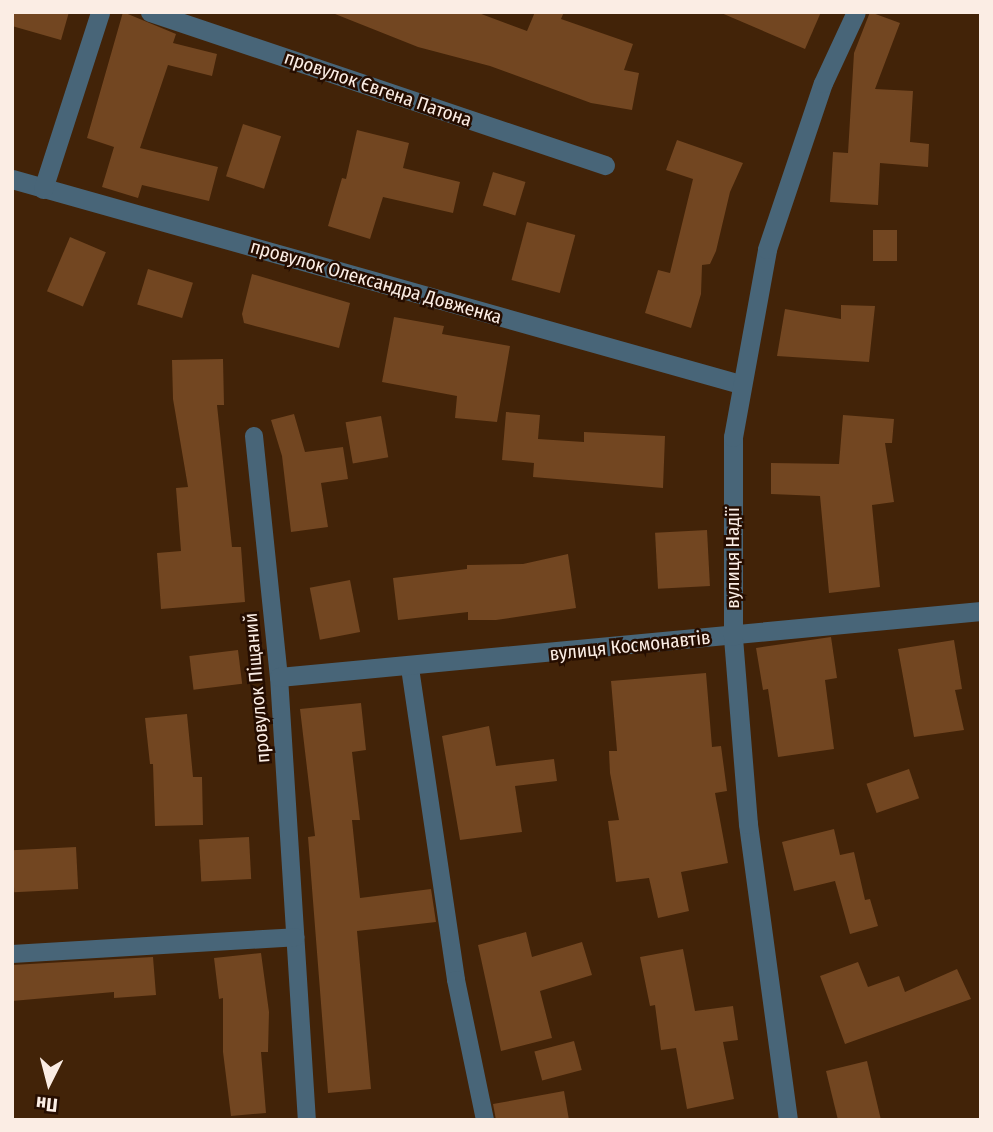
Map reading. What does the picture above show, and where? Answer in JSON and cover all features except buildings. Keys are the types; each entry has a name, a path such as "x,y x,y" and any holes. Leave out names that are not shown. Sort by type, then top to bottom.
{"street":[{"path":"43,189 100,12"},
{"name":"провулок Євгена Патона","path":"150,12 605,165"},
{"name":"вулиця Надії","path":"788,1120 748,824 733,636 733,437 740,384 766,249 822,83 856,12"},
{"name":"провулок Олександра Довженка","path":"12,179 740,384"},
{"name":"вулиця Космонавтів","path":"279,677 410,668 981,611"}],"lane":[{"name":"провулок Піщаний","path":"254,436 279,677 307,1120"},
{"path":"410,668 456,981 485,1120"},
{"path":"12,954 295,937"}]}
